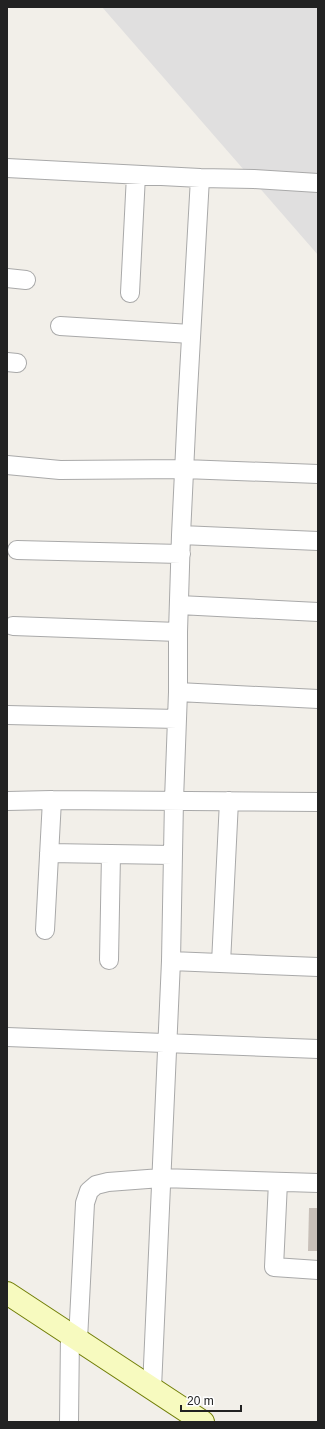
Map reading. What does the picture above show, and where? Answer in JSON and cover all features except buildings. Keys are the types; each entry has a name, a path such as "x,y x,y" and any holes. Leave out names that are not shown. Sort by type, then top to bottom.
{"street":[{"path":"7,168 318,183"},
{"path":"130,293 136,175"},
{"path":"152,1388 171,961 172,855 178,692 181,535 200,178"},
{"path":"7,278 26,280"},
{"path":"60,326 191,334"},
{"path":"7,465 60,470 184,469 318,474"},
{"path":"181,535 318,541"},
{"path":"17,550 181,554"},
{"path":"179,605 318,612"},
{"path":"13,626 178,632"},
{"path":"178,692 318,699"},
{"path":"7,715 177,719"},
{"path":"45,930 52,800"},
{"path":"7,801 174,800 318,802"},
{"path":"221,963 229,801"},
{"path":"49,853 172,855"},
{"path":"109,960 111,854"},
{"path":"171,961 318,967"},
{"path":"7,1037 318,1049"},
{"path":"69,1422 74,1337 85,1203 89,1191 96,1185 108,1182 161,1178 318,1183"},
{"path":"278,1182 274,1267 318,1270"},
{"path":"7,1293 203,1422"}],"shaded area":[{"path":"102,7 318,7 318,255"}]}
